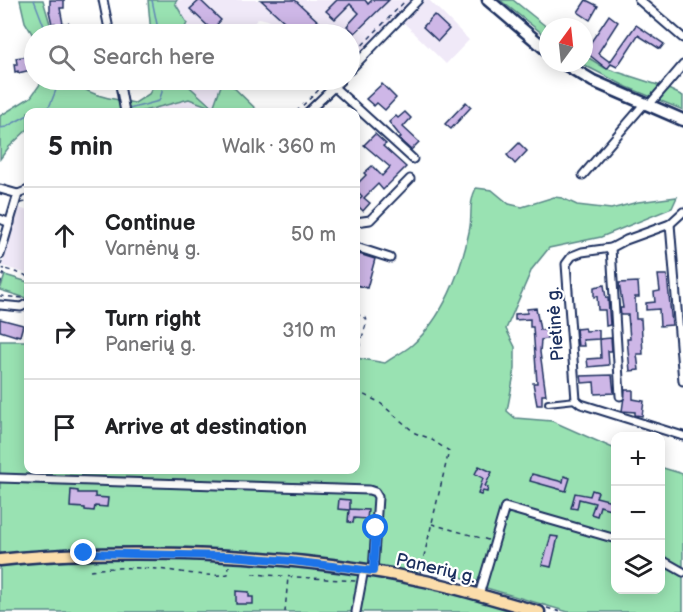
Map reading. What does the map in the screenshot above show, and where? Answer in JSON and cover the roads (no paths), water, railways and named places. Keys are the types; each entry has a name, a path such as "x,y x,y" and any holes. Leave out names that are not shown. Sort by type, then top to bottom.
{"main road":[{"path":"488,0 539,43"},
{"path":"578,72 593,81 683,120"},
{"name":"Panerių g.","path":"0,560 84,553 229,556 368,570 419,579 538,612"}],"street":[{"path":"103,0 108,24"},
{"path":"360,60 418,0"},
{"path":"639,0 683,38"},
{"path":"583,175 683,65"},
{"path":"121,90 125,108"},
{"path":"312,108 331,90"},
{"path":"337,90 357,108"},
{"path":"360,111 413,159"},
{"path":"360,221 370,220 410,178"},
{"path":"0,189 18,194 24,192"},
{"path":"0,255 18,194"},
{"name":"Pietinė g.","path":"576,400 566,264 572,256 582,252 611,248 669,224 683,212"},
{"path":"0,219 10,223"},
{"path":"669,224 683,381"},
{"path":"611,248 620,396"},
{"path":"360,249 390,258"},
{"path":"0,304 21,307 24,304"},
{"path":"576,400 581,404 683,436"},
{"path":"0,478 375,492 378,497 368,570 361,582 356,612"},
{"path":"479,595 505,507 611,538"},
{"path":"665,562 683,572"}],"lane":[{"path":"548,403 576,400"}],"waterway":[{"path":"34,0 43,24"},
{"path":"152,0 157,24"},
{"path":"47,108 56,90"},
{"path":"133,108 159,101 162,90"},
{"path":"0,128 24,117"}]}
